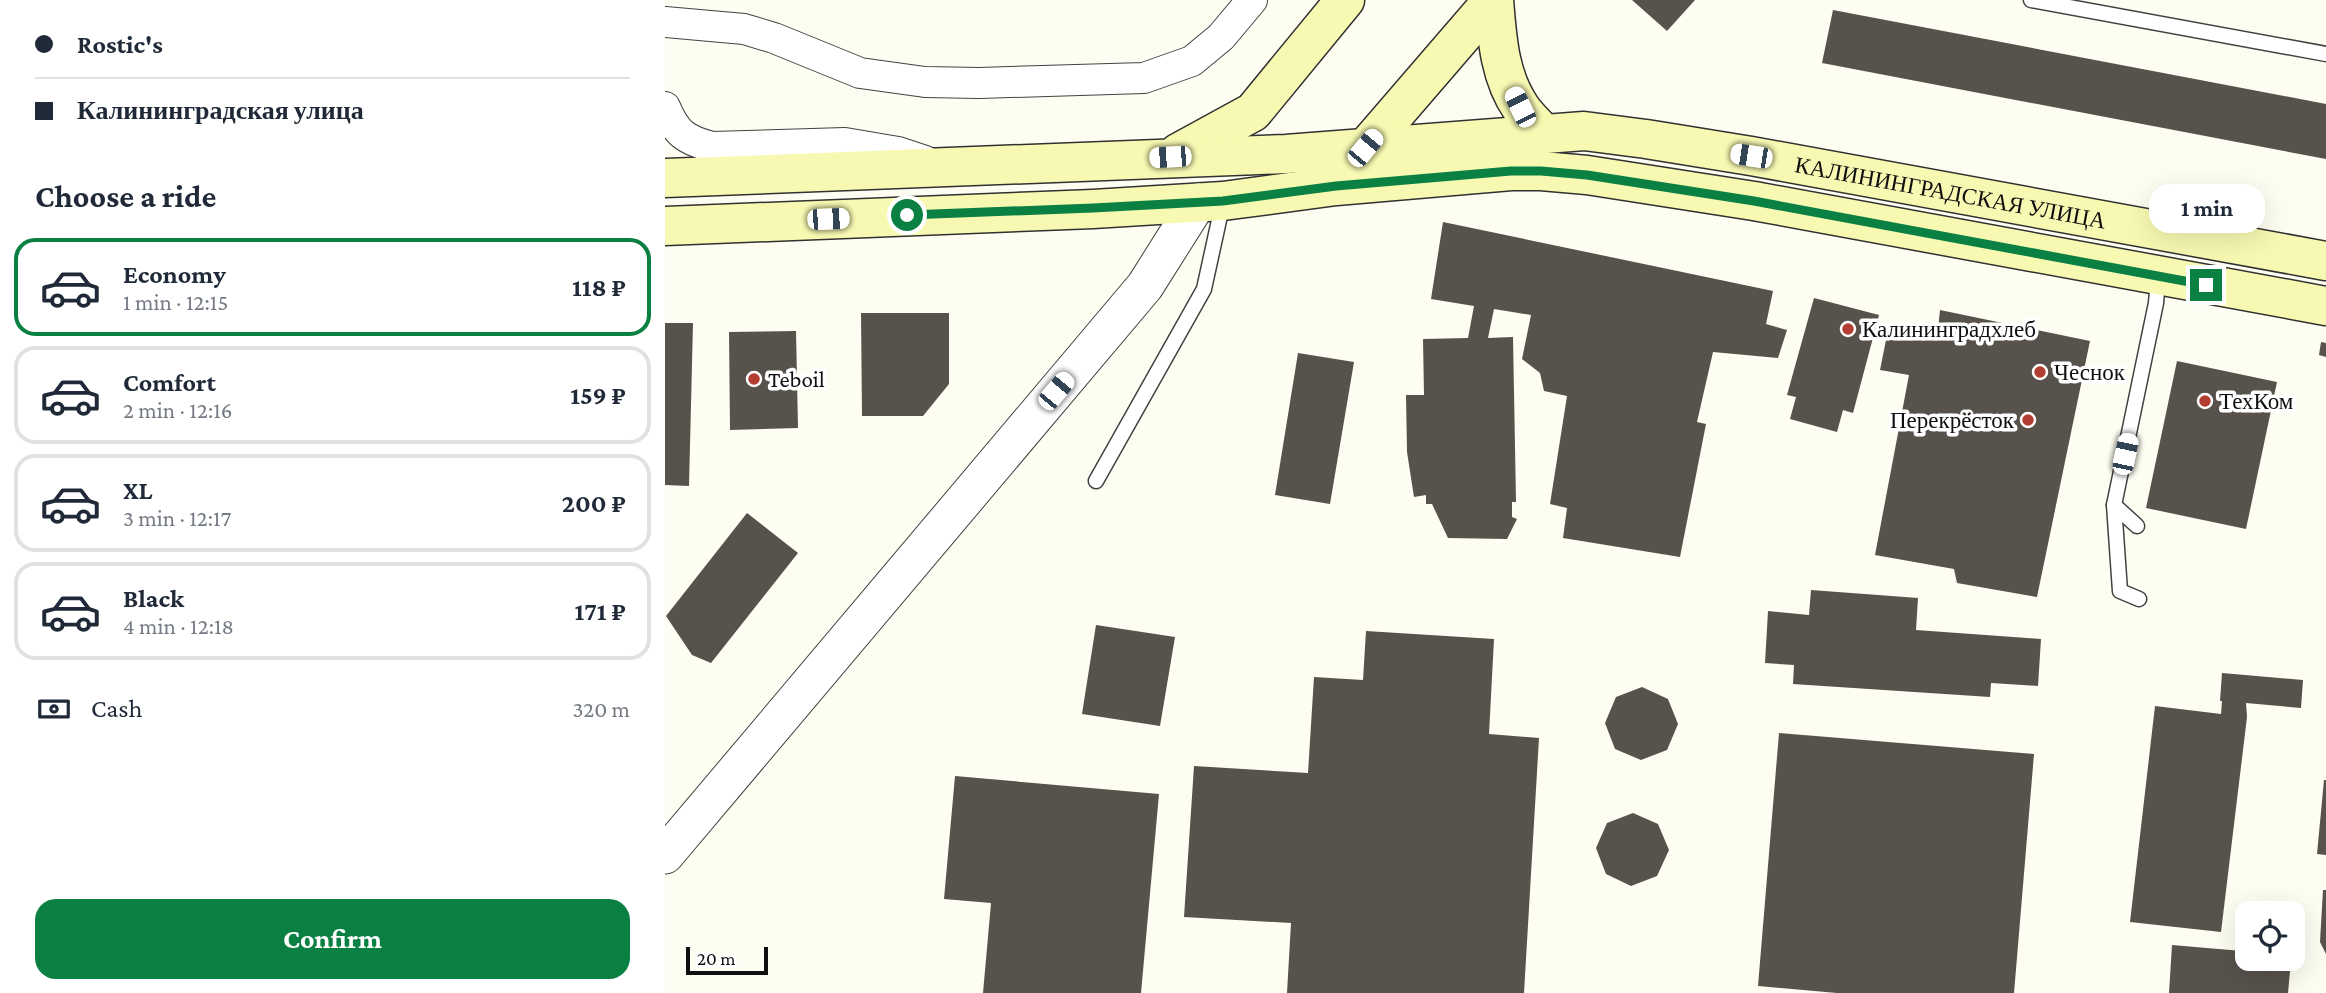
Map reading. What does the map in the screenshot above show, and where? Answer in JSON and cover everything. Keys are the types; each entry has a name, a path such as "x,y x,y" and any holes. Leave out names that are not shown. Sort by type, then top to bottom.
{"main road":[{"path":"1345,0 1253,112 1286,153 1336,186 1365,148 1493,0"},
{"path":"1493,0 1504,75 1520,107 1543,133"},
{"name":"КАЛИНИНГРАДСКАЯ УЛИЦА","path":"1170,157 1253,112"},
{"name":"КАЛИНИНГРАДСКАЯ УЛИЦА","path":"665,178 1286,153 1584,131 1672,143 2326,261"},
{"name":"КАЛИНИНГРАДСКАЯ УЛИЦА","path":"665,226 1211,201 1336,186 1511,171 1541,171 1587,175 1754,201 2326,306"}],"street":[{"path":"665,22 744,29 774,38 860,73 925,82 1144,78 1192,61 1221,37 1252,0"},
{"name":"КАЛИНИНГРАДСКАЯ УЛИЦА","path":"665,107 678,131 692,142 712,147 845,143 898,152 942,167"},
{"path":"665,855 1145,286 1211,201"}],"lane":[{"path":"2031,0 2326,54"},
{"path":"1096,481 1204,289 1214,236 1211,201"},
{"path":"2139,599 2120,591 2114,505 2156,303 2158,277"},
{"path":"2114,505 2137,526"}],"building":[{"path":"1632,0 1695,0 1667,31"},
{"path":"1833,10 2326,104 2326,159 1822,63"},
{"path":"1443,222 1773,291 1766,324 1787,330 1778,358 1713,352 1697,422 1706,424 1680,557 1563,538 1567,508 1550,504 1567,396 1544,391 1540,373 1522,359 1531,315 1494,309 1488,338 1513,337 1516,502 1512,502 1512,517 1517,519 1507,539 1448,538 1432,504 1426,504 1426,495 1414,497 1407,452 1406,395 1424,395 1423,339 1468,338 1474,306 1431,299"},
{"path":"1814,298 1879,315 1853,413 1843,410 1837,432 1790,419 1796,397 1787,395"},
{"path":"1940,310 2090,341 2037,597 1957,583 1954,569 1875,555 1909,375 1880,370 1888,330 1937,339"},
{"path":"861,313 949,313 949,384 923,416 862,416"},
{"path":"665,323 693,323 689,486 665,485"},
{"path":"796,331 798,428 730,430 729,332"},
{"path":"2321,342 2326,343 2326,357 2319,355"},
{"path":"1298,353 1354,362 1330,504 1275,495"},
{"path":"2177,361 2277,382 2246,529 2146,508"},
{"path":"747,513 798,553 711,663 692,655 666,616"},
{"path":"1811,590 1918,598 1916,630 2041,639 2038,686 1991,683 1990,697 1793,684 1794,665 1765,663 1768,611 1809,615"},
{"path":"1096,625 1175,637 1160,726 1082,714"},
{"path":"1366,631 1494,639 1489,734 1539,738 1524,993 1287,993 1291,923 1184,917 1194,766 1308,773 1314,677 1363,680"},
{"path":"2222,673 2303,680 2301,708 2246,703 2247,717 2221,932 2130,922 2155,706 2221,714"},
{"path":"1642,687 1668,699 1678,724 1667,750 1641,760 1615,749 1605,723 1616,697"},
{"path":"1779,733 2034,754 2014,993 1837,993 1758,986"},
{"path":"955,776 1159,794 1141,993 983,993 991,903 944,899"},
{"path":"2326,780 2326,855 2317,854"},
{"path":"1633,813 1658,824 1669,850 1657,876 1631,886 1606,874 1596,848 1607,823"},
{"path":"2323,890 2326,890 2326,954 2320,942"},
{"path":"2172,945 2235,950 2235,971 2290,971 2288,993 2169,993"}],"place":[{"name":"Калининградхлеб","path":"1848,329"},
{"name":"Чеснок","path":"2040,372"},
{"name":"Teboil","path":"754,379"},
{"name":"ТехКом","path":"2205,401"},
{"name":"Перекрёсток","path":"2028,420"}],"route":[{"path":"907,215 1223,201 1336,186 1511,171 1541,171 1587,175 1754,201 2206,285"}]}
